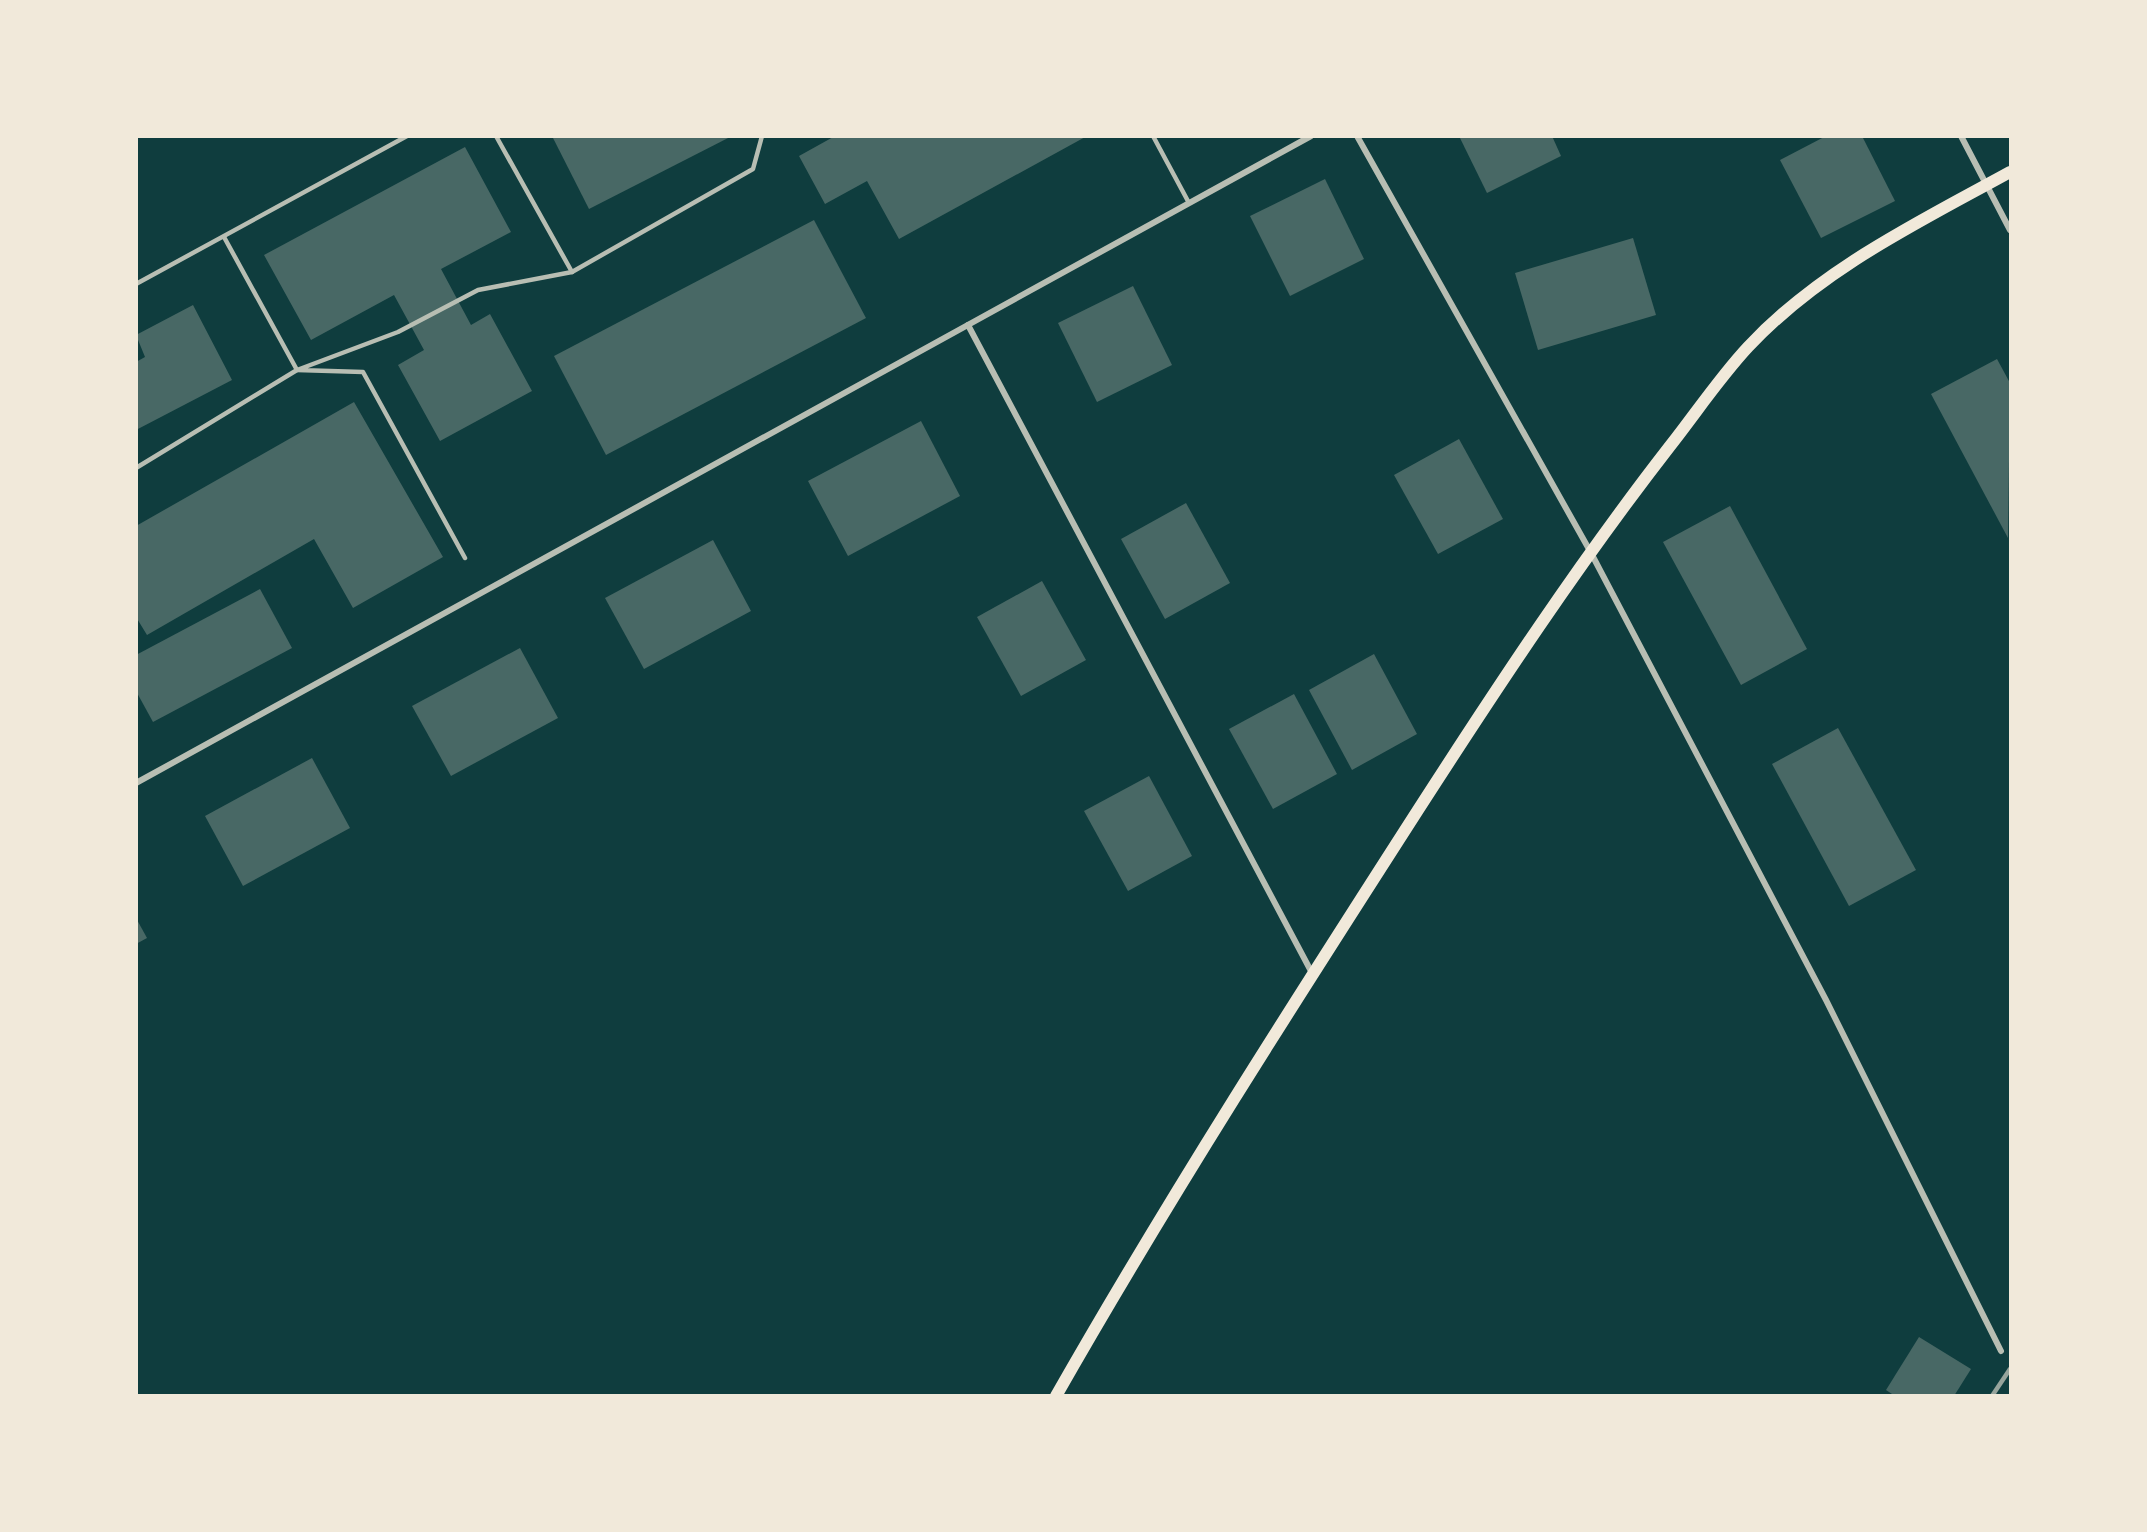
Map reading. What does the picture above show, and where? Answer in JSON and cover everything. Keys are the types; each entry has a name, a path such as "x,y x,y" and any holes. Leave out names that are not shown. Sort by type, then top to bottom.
{"main road":[{"path":"1056,1395 1138,1252 1312,974 1454,754 1590,551 1749,346 1810,291 1893,234 2010,172"}],"street":[{"path":"136,783 1311,136"},
{"path":"1357,136 1590,551 1831,1011 2001,1351"},
{"path":"1961,136 2010,230"},
{"path":"968,325 1312,974"}],"lane":[{"path":"136,284 407,136"},
{"path":"496,136 572,272"},
{"path":"136,468 297,370 398,332 478,290 572,272 753,169 762,136"},
{"path":"1153,136 1190,203"},
{"path":"224,237 297,370"},
{"path":"297,370 363,372 465,558"}],"building":[{"path":"552,136 732,136 589,209"},
{"path":"835,136 1087,136 899,239 867,181 825,204 799,156"},
{"path":"1459,136 1552,136 1561,156 1487,193"},
{"path":"1826,136 1862,136 1895,201 1821,238 1780,160"},
{"path":"465,147 511,232 441,269 471,325 490,314 532,391 440,441 398,365 424,350 394,295 311,340 264,255"},
{"path":"1325,179 1364,259 1290,296 1250,216"},
{"path":"814,220 866,318 606,455 554,356"},
{"path":"1633,238 1656,315 1538,350 1515,273"},
{"path":"1133,286 1172,365 1097,402 1058,323"},
{"path":"193,305 232,380 136,430 136,362 145,357 136,335"},
{"path":"1997,359 2010,383 2008,538 1931,394"},
{"path":"354,402 443,557 353,608 314,539 147,635 136,617 136,526"},
{"path":"921,421 960,496 848,556 808,481"},
{"path":"1459,439 1503,519 1438,554 1394,475"},
{"path":"1186,503 1230,583 1165,619 1121,539"},
{"path":"1730,506 1807,649 1741,685 1663,542"},
{"path":"713,540 751,611 644,669 605,598"},
{"path":"1042,581 1086,660 1021,696 977,617"},
{"path":"260,589 292,648 153,722 136,691 136,655"},
{"path":"520,648 558,718 451,776 412,706"},
{"path":"1374,654 1417,734 1352,770 1309,690"},
{"path":"1294,694 1337,774 1273,809 1229,729"},
{"path":"1838,728 1916,870 1849,906 1772,764"},
{"path":"312,758 350,828 243,886 205,816"},
{"path":"1149,776 1192,856 1128,891 1084,811"},
{"path":"136,918 147,938 136,944"},
{"path":"1919,1337 1971,1369 1954,1396 1895,1396 1886,1390"}],"railway":[{"path":"1992,1396 2010,1369"}]}
